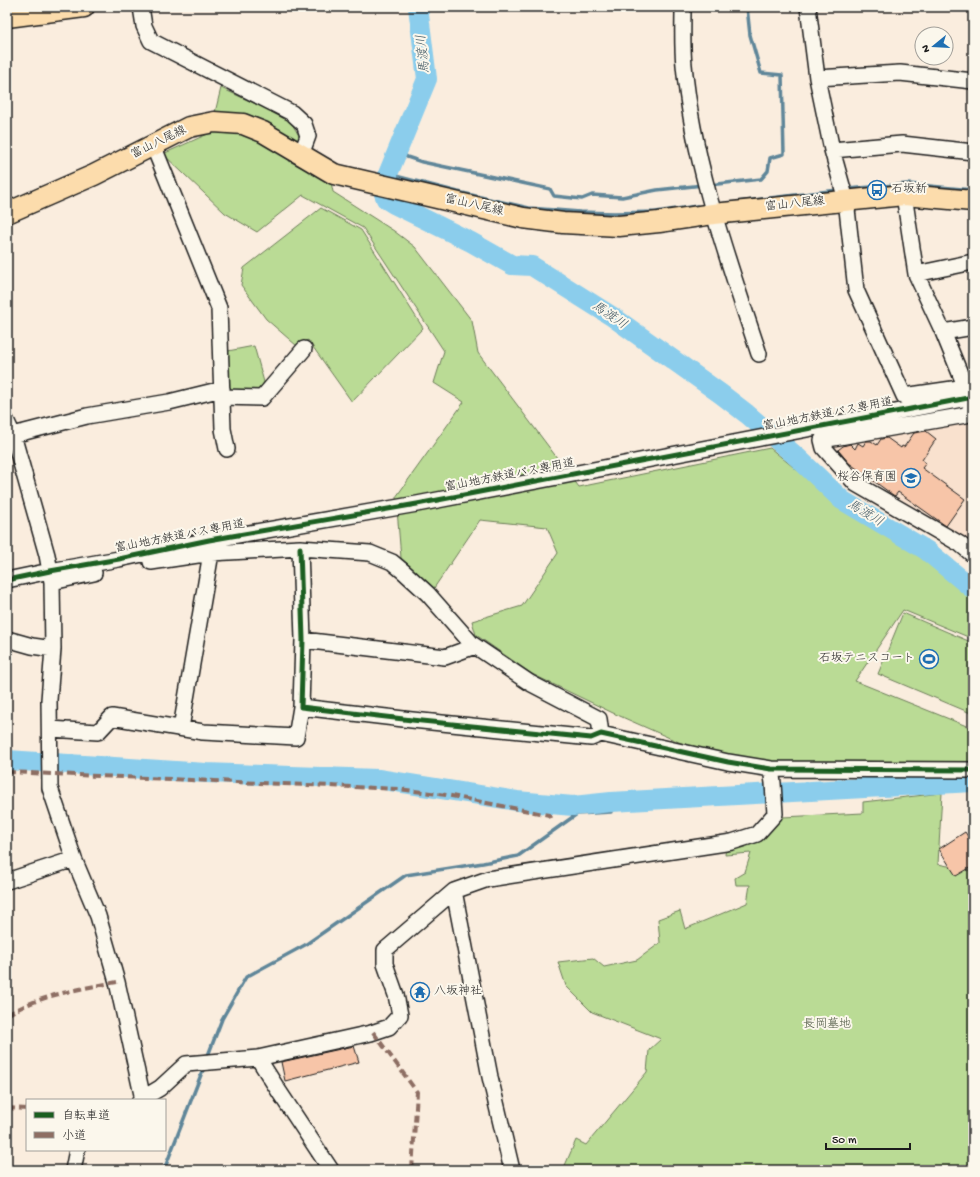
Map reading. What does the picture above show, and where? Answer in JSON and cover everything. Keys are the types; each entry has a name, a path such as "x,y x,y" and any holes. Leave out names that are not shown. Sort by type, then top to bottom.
{"main road":[{"path":"7,17 84,7"},
{"name":"富山八尾線","path":"7,213 94,175 189,128 214,122 243,124 263,132 334,174 523,218 563,223 620,226 713,214 904,195 973,201"}],"street":[{"path":"141,7 144,26 151,41 292,113 304,124 308,136 301,155"},
{"path":"683,7 684,64 693,127 713,214 759,354"},
{"path":"808,7 817,78 832,150 846,200 856,290 904,396 971,390 916,274 904,195"},
{"path":"817,78 900,73 973,81"},
{"path":"832,150 902,144 973,152"},
{"path":"153,145 219,308 223,429 228,448"},
{"path":"916,274 973,262"},
{"path":"943,332 973,326"},
{"path":"142,1099 117,982 98,916 74,859 50,788 49,700 53,649 51,576 47,555 10,429 222,393 262,398 304,350"},
{"name":"富山地方鉄道バス専用道","path":"51,576 120,559 209,540 417,504 971,390"},
{"path":"973,407 966,415 822,440 824,448 856,484 960,544 973,555"},
{"path":"7,580 51,576 211,553 300,548 370,553 392,562 404,572 428,594 475,646 530,683 599,719 601,734"},
{"path":"50,728 98,732 112,717 204,732 296,737 301,707 303,640 300,548"},
{"path":"181,728 211,553"},
{"path":"7,639 32,646 53,649"},
{"path":"303,640 444,657 475,646"},
{"path":"301,707 591,738 601,734 721,760 772,776 973,770"},
{"path":"144,1099 160,1088 186,1064 258,1058 389,1027 400,1015 396,995 385,964 385,950 454,890 488,879 732,842 757,834 775,814 772,776"},
{"path":"7,881 74,859"},
{"path":"454,890 490,1078 512,1170"},
{"path":"258,1058 331,1170"},
{"path":"73,1170 76,1151"}],"shaded area":[{"path":"973,412 973,546 948,527 874,483 837,457 832,443"}],"green space":[{"path":"221,88 289,119 301,139 289,161 331,182 333,192 394,231 415,247 472,321 478,353 579,487 770,448 842,507 915,549 973,596 973,639 903,610 855,681 969,727 973,734 973,762 774,765 690,747 613,713 532,674 476,635 472,621 522,606 558,553 547,527 480,520 434,588 401,558 396,497 464,402 434,383 444,351 363,228 303,195 257,232 225,213 163,154 210,133"},
{"path":"321,208 361,230 423,328 352,402 308,340 297,346 266,319 241,285 244,268"},
{"path":"254,346 264,382 258,393 229,394 228,351"},
{"name":"石坂テニスコート","path":"903,613 973,643 973,714 878,674"},
{"name":"長岡墓地","path":"942,793 938,864 973,871 973,1170 563,1170 576,1140 586,1145 647,1072 649,1050 661,1039 592,1012 566,986 558,962 593,958 604,967 637,960 660,943 658,919 680,911 685,929 747,903 750,885 736,885 735,878 745,872 751,853 725,855 726,846 770,826 783,817 863,813 863,802"}],"building":[{"path":"926,431 936,439 922,460 926,463 922,468 965,499 946,526 898,492 895,496 893,495 849,463 838,450 843,446 850,444 855,449 858,443 863,446 866,441 871,441 877,445 881,439 887,438 901,448 902,446 904,447 914,433"},
{"path":"965,832 973,844 973,866 956,876 939,849"},
{"path":"354,1046 359,1062 285,1081 281,1062"}],"waterway":[{"name":"馬渡川","path":"418,7 427,79 388,174 383,191 386,199 471,242 512,265 532,266 613,317 747,414 797,457 842,500 926,550 973,589"},
{"path":"709,185 761,179 768,171 770,158 784,154 782,75 761,73 750,35 747,7"},
{"path":"398,150 407,157 422,162 550,189 554,196 582,199 592,195 622,197 657,190 703,185"},
{"path":"388,174 529,208 614,213 656,212 697,206"},
{"path":"847,189 908,184 973,190"},
{"path":"737,202 838,190"},
{"path":"7,760 206,773 378,779 517,801 573,806 611,802 973,782"},
{"path":"207,1058 222,1019 246,977 305,945 406,875 518,856 577,814 611,812 611,802"},
{"path":"164,1170 204,1067"}],"marked path":[{"path":"7,772 399,789 446,795 549,815 551,821"},
{"path":"7,1015 33,1002 46,998 74,990 117,982"},
{"path":"373,1032 417,1092 412,1170"},
{"path":"7,1108 26,1109"}],"cycle path":[{"path":"7,580 209,540 417,504 973,397"},
{"path":"300,548 303,640 301,707 591,738 601,734 728,762 771,769 973,770"}],"place":[{"name":"石坂新","path":"877,190"},
{"name":"桜谷保育園","path":"911,478"},
{"name":"石坂テニスコート","path":"929,659"},
{"name":"八坂神社","path":"420,992"}]}
